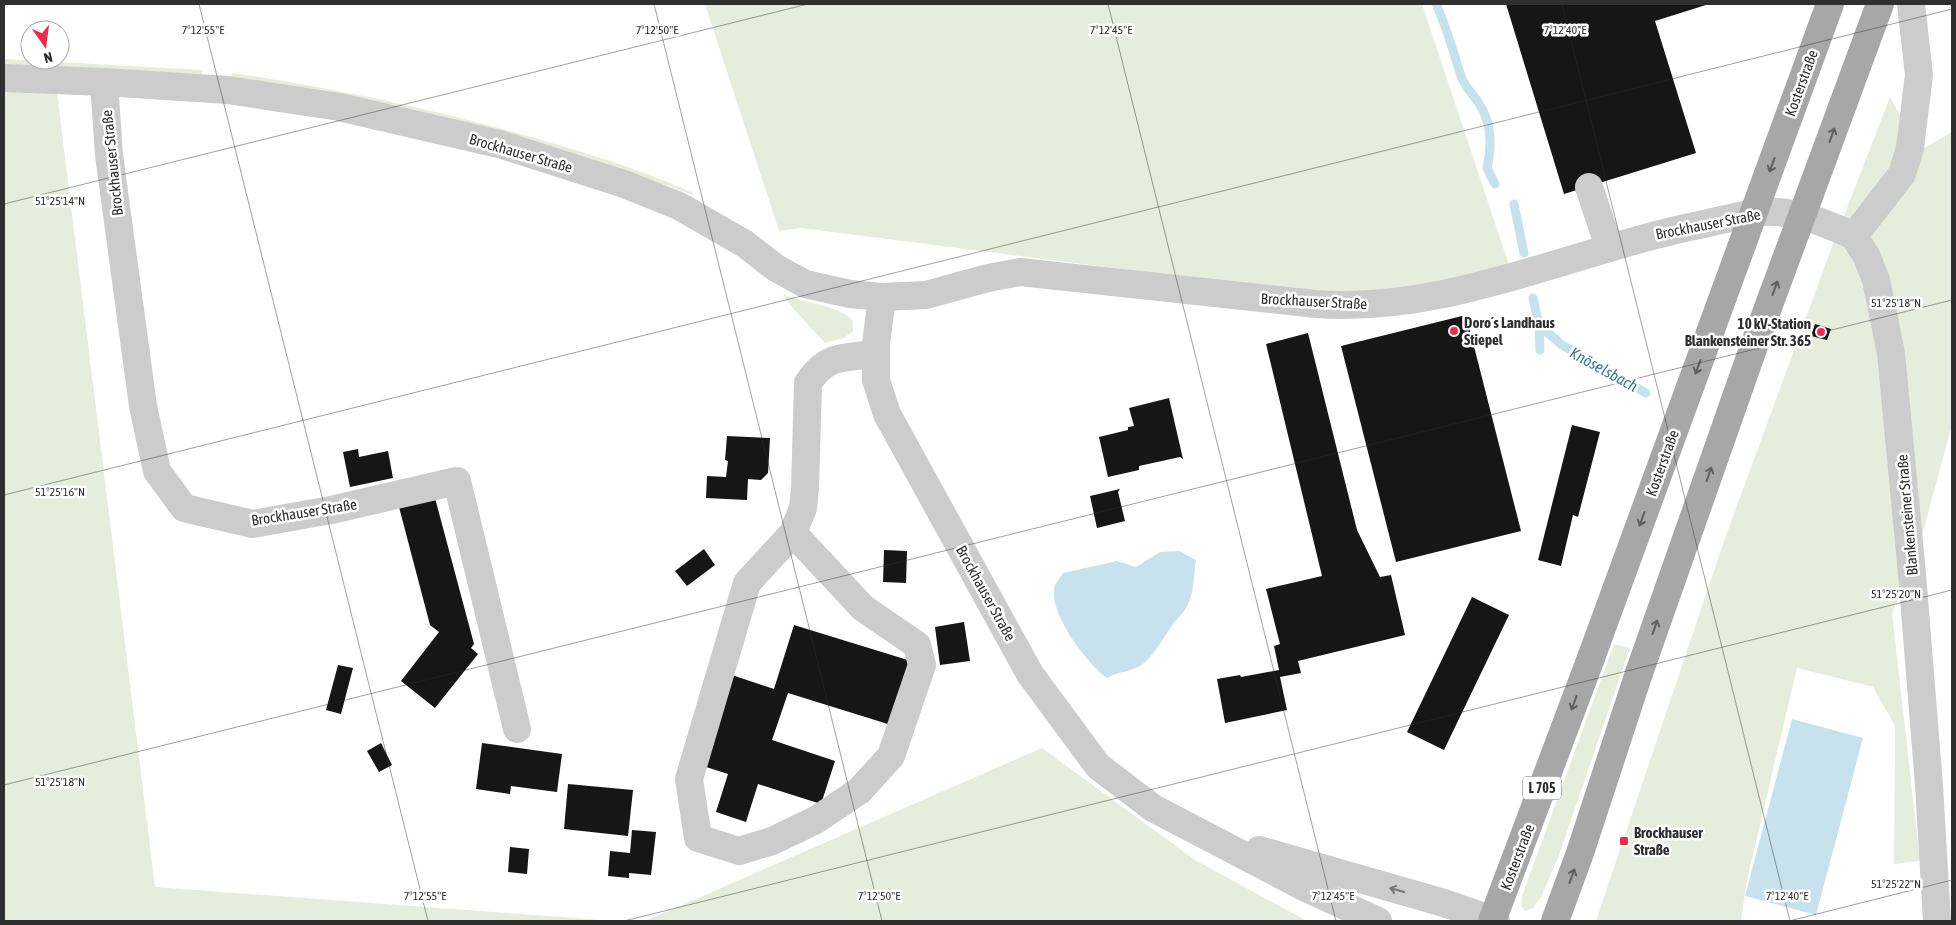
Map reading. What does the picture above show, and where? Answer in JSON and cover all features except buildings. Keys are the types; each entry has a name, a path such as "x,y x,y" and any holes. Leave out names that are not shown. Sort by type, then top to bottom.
{"main road":[{"name":"Kosterstraße","path":"1494,920 1830,4"},
{"path":"1555,921 1580,852 1639,673 1752,352 1880,4"}],"street":[{"path":"1854,236 1902,174 1910,148 1919,75 1911,4"},
{"name":"Brockhauser Straße","path":"4,78 228,90 339,107 499,144 624,184 679,206 745,244 776,268 805,284 850,294 882,297 926,295 988,278 1020,272 1316,304 1382,304 1443,294 1667,231 1764,212 1812,217 1854,236"},
{"name":"Brockhauser Straße","path":"104,82 109,155 143,406 157,471 184,508 254,524 331,510 457,481 517,729"},
{"path":"1589,187 1609,247"},
{"name":"Blankensteiner Straße","path":"1854,236 1867,257 1876,280 1891,353 1943,862 1937,921"},
{"name":"Brockhauser Straße","path":"882,297 876,354 876,380 887,414 1030,674 1098,766 1153,808 1306,888 1378,921"},
{"path":"793,533 863,608 917,645 922,665 891,756 859,791 816,820 772,841 740,851 698,838 688,779 747,583 793,533 803,508 806,489 808,383 816,370 830,360 876,354"},
{"name":"Brockhauser Straße","path":"1195,830 1494,920"}],"green space":[{"path":"705,4 1422,4 1509,265 1437,284 1348,298 801,228 779,231"},
{"path":"4,59 20,60 20,66 4,65"},
{"path":"70,63 203,70 201,76 70,69"},
{"path":"232,73 342,92 486,124 608,160 672,184 693,193 693,195 586,157 502,133 284,85 232,77"},
{"path":"4,89 57,92 155,887 616,921 4,921"},
{"path":"1890,97 1919,151 1952,132 1952,425 1917,554 1892,613 1920,861 1894,864 1895,726 1873,687 1797,668 1747,880 1741,921 1596,921 1724,541 1833,244"},
{"path":"783,294 841,312 853,321 853,331 844,338 825,343 790,305"},
{"path":"1614,644 1630,648 1558,858 1541,897 1533,908 1525,911 1521,906 1522,896"},
{"path":"1042,748 1195,860 1307,921 645,921"}],"water":[{"path":"1179,551 1196,560 1192,592 1187,606 1155,651 1143,664 1135,669 1107,678 1090,662 1064,626 1055,601 1054,590 1056,584 1063,573 1117,561 1136,567 1160,552"},
{"path":"1792,719 1863,738 1816,915 1745,896"}],"waterway":[{"name":"Knöselsbach","path":"1436,4 1447,31 1462,80 1478,102 1486,118 1490,134 1487,168 1495,184"},
{"name":"Knöselsbach","path":"1514,204 1524,253"},
{"name":"Knöselsbach","path":"1533,298 1539,325 1562,345 1646,393"},
{"path":"1539,325 1540,350"}],"place":[{"name":"Doro´s Landhaus Stiepel","path":"1454,331"},
{"name":"10 kV-Station Blankensteiner Str. 365","path":"1821,332"},
{"name":"Brockhauser Straße","path":"1624,841"}]}
